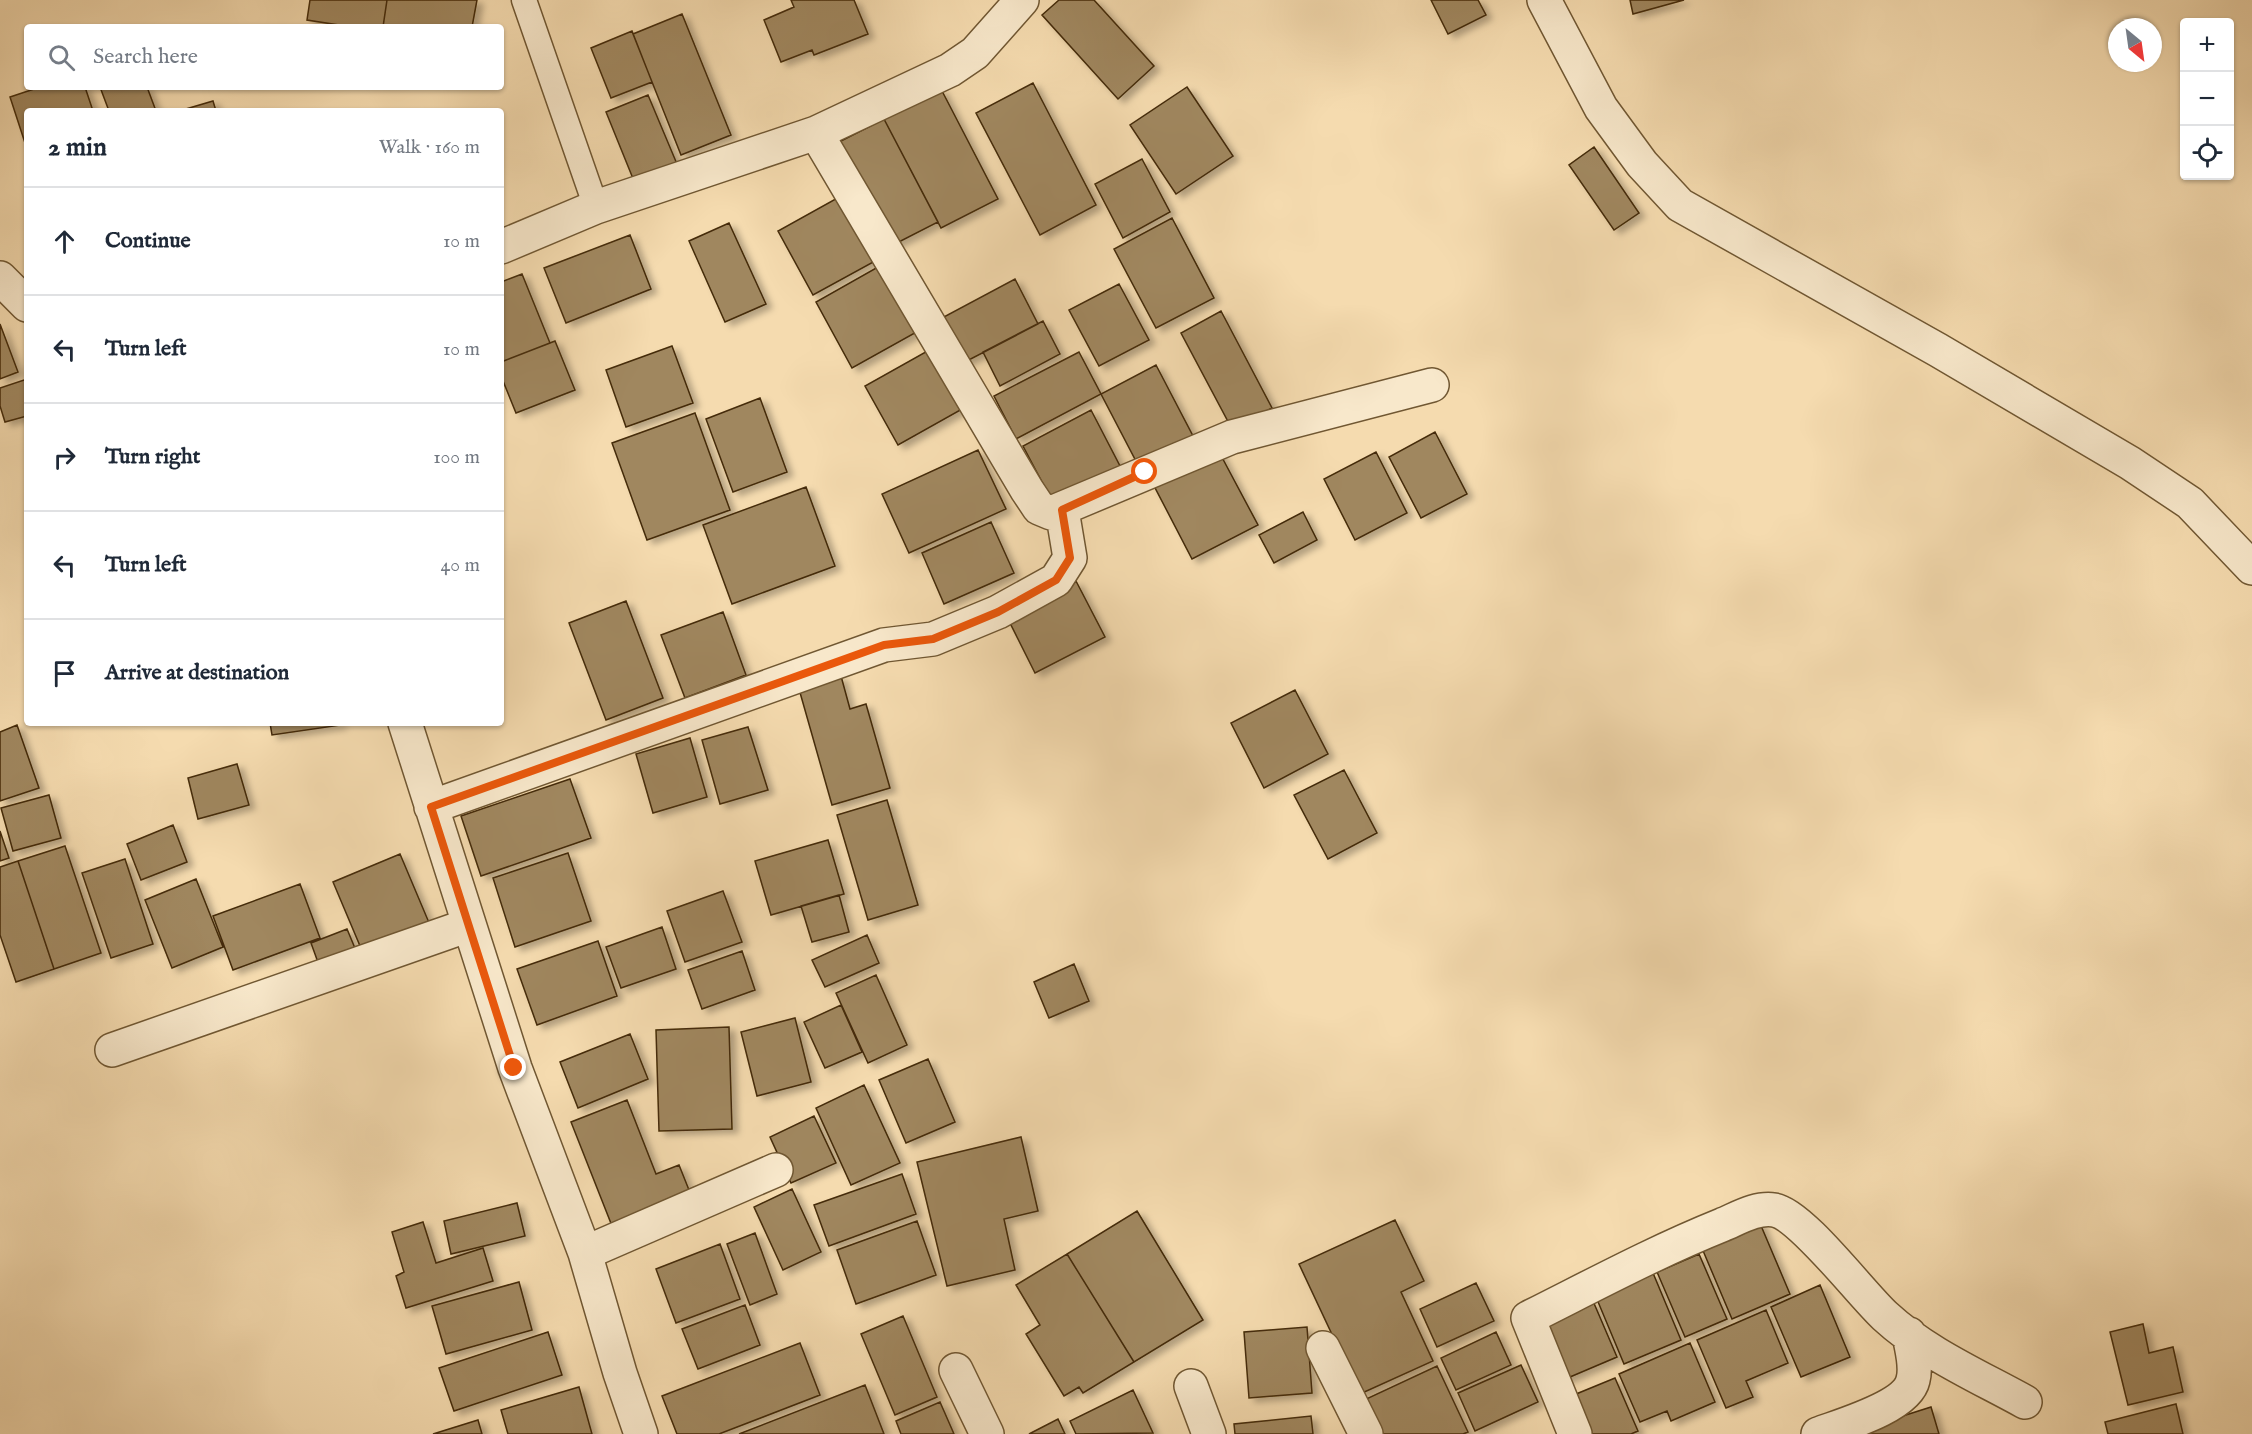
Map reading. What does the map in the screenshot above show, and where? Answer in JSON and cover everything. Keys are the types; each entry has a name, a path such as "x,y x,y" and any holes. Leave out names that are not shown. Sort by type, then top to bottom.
{"street":[{"path":"504,246 596,207 816,133 950,70 975,53 1022,0"},
{"path":"1544,0 1601,108 1642,164 1680,205 1938,350 2130,464 2190,503 2252,568"},
{"path":"816,133 1026,490 1039,508 1051,513 1232,437 1432,385"},
{"path":"0,278 24,302"},
{"path":"431,807 884,645 933,639 998,612 1056,580 1070,558 1062,510"},
{"path":"406,726 514,1068 585,1253 620,1373 641,1434"},
{"path":"112,1050 469,925"},
{"path":"585,1253 776,1170"},
{"path":"1575,1434 1528,1318 1682,1241 1753,1212 1767,1209 1777,1210 1798,1222 1886,1317 1937,1354 2025,1402"},
{"path":"1818,1434 1862,1417 1899,1399 1909,1391 1915,1369 1909,1334"},
{"path":"1323,1348 1366,1434"},
{"path":"956,1370 987,1434"},
{"path":"1191,1386 1209,1434"}],"lane":[{"path":"524,0 596,207"}],"building":[{"path":"310,0 387,0 383,24 333,24 307,20"},
{"path":"387,0 477,0 473,24 383,24"},
{"path":"791,0 854,0 868,34 814,55 812,50 781,62 764,20 794,7"},
{"path":"1059,0 1094,0 1154,66 1118,99 1042,15"},
{"path":"1431,0 1478,0 1486,15 1448,34"},
{"path":"1630,0 1684,0 1633,14"},
{"path":"682,14 731,135 681,155 633,34"},
{"path":"632,31 652,82 611,98 591,48"},
{"path":"1033,83 1096,205 1040,235 976,113"},
{"path":"1187,87 1233,156 1176,194 1130,125"},
{"path":"941,89 998,199 941,228 884,119"},
{"path":"31,90 86,90 92,108 24,108 24,140 10,97"},
{"path":"101,90 148,90 155,108 108,108"},
{"path":"648,95 677,164 634,181 606,112"},
{"path":"213,101 215,108 189,108"},
{"path":"884,119 938,222 891,246 837,143"},
{"path":"1594,147 1639,213 1614,230 1569,165"},
{"path":"1142,159 1170,212 1123,238 1095,184"},
{"path":"841,196 877,260 813,295 778,231"},
{"path":"1172,218 1214,298 1156,328 1114,249"},
{"path":"729,223 766,304 725,322 689,241"},
{"path":"630,235 651,289 566,323 544,268"},
{"path":"885,263 922,329 852,368 816,302"},
{"path":"522,274 550,343 504,361 504,281"},
{"path":"1015,279 1038,324 963,363 940,319"},
{"path":"1119,284 1149,340 1099,366 1069,310"},
{"path":"1221,311 1272,408 1232,429 1181,333"},
{"path":"1043,321 1060,354 1000,386 983,352"},
{"path":"0,324 18,372 0,379"},
{"path":"555,341 575,390 516,413 504,383 504,361"},
{"path":"672,346 693,403 626,427 606,370"},
{"path":"931,349 964,408 898,445 865,386"},
{"path":"1079,352 1101,394 1016,439 994,396"},
{"path":"1156,365 1193,436 1138,465 1101,394"},
{"path":"24,380 24,417 5,422 0,406 0,388"},
{"path":"760,398 787,472 733,492 706,419"},
{"path":"1091,410 1120,466 1052,501 1023,446"},
{"path":"695,413 730,510 647,540 612,443"},
{"path":"1435,432 1467,494 1421,518 1389,457"},
{"path":"1217,448 1258,525 1192,559 1152,482"},
{"path":"978,450 1006,509 909,553 882,494"},
{"path":"1376,452 1407,513 1355,540 1324,479"},
{"path":"806,487 835,566 732,604 703,525"},
{"path":"1303,512 1317,540 1274,563 1259,535"},
{"path":"991,522 1014,573 944,604 922,553"},
{"path":"1076,581 1105,637 1035,673 1007,617"},
{"path":"626,601 663,698 606,720 569,623"},
{"path":"723,612 746,675 685,698 661,635"},
{"path":"841,676 850,709 866,704 890,788 832,805 799,689"},
{"path":"1295,690 1328,754 1264,788 1231,723"},
{"path":"17,725 39,788 0,801 0,732"},
{"path":"270,726 334,726 272,735"},
{"path":"748,727 768,790 720,804 702,740"},
{"path":"690,738 707,797 653,813 636,754"},
{"path":"237,764 249,805 198,819 188,778"},
{"path":"1344,770 1377,833 1328,859 1294,795"},
{"path":"570,779 591,838 481,876 461,816"},
{"path":"49,795 61,838 13,851 1,808"},
{"path":"887,800 918,905 868,920 837,815"},
{"path":"173,825 187,862 141,880 127,844"},
{"path":"0,831 9,858 0,861"},
{"path":"828,840 844,894 771,915 755,861"},
{"path":"65,846 101,953 54,969 18,861"},
{"path":"568,853 591,921 515,947 493,878"},
{"path":"400,854 430,925 363,953 333,882"},
{"path":"125,859 153,944 111,958 82,873"},
{"path":"18,861 54,969 16,982 0,935 0,867"},
{"path":"196,879 223,947 172,968 145,900"},
{"path":"300,884 320,938 233,970 213,916"},
{"path":"723,891 742,942 685,962 667,911"},
{"path":"839,895 849,932 812,942 801,906"},
{"path":"662,927 676,969 621,988 606,947"},
{"path":"347,929 357,953 320,968 311,943"},
{"path":"867,935 879,963 825,987 812,960"},
{"path":"598,941 617,996 537,1025 517,969"},
{"path":"742,951 755,990 702,1009 688,970"},
{"path":"1074,964 1089,1001 1049,1018 1034,982"},
{"path":"876,975 907,1045 868,1063 836,993"},
{"path":"841,1005 862,1052 825,1068 804,1022"},
{"path":"795,1018 811,1082 757,1096 741,1032"},
{"path":"729,1027 732,1129 659,1131 656,1030"},
{"path":"630,1034 648,1079 578,1108 560,1062"},
{"path":"928,1059 955,1122 906,1143 879,1080"},
{"path":"864,1085 900,1163 851,1185 816,1108"},
{"path":"627,1100 656,1174 679,1165 693,1200 614,1231 571,1122"},
{"path":"814,1116 836,1163 791,1183 770,1137"},
{"path":"1021,1137 1038,1211 1004,1219 1015,1270 947,1286 917,1162"},
{"path":"902,1174 916,1214 829,1246 814,1205"},
{"path":"792,1189 821,1252 783,1270 754,1207"},
{"path":"517,1203 525,1236 451,1254 444,1221"},
{"path":"1137,1211 1203,1320 1134,1362 1067,1254"},
{"path":"1395,1220 1424,1281 1401,1292 1433,1361 1360,1394 1299,1264"},
{"path":"917,1221 936,1275 856,1304 837,1250"},
{"path":"1759,1221 1790,1294 1732,1319 1701,1246"},
{"path":"423,1222 436,1263 483,1248 493,1281 406,1308 396,1276 404,1272 392,1232"},
{"path":"755,1233 777,1294 750,1305 727,1244"},
{"path":"720,1244 740,1299 676,1323 656,1269"},
{"path":"1067,1254 1134,1362 1083,1393 1079,1387 1064,1396 1026,1334 1040,1325 1016,1285"},
{"path":"1699,1254 1727,1319 1685,1337 1657,1272"},
{"path":"1653,1273 1681,1340 1624,1364 1596,1297"},
{"path":"519,1282 532,1330 446,1354 432,1306"},
{"path":"1476,1283 1494,1321 1437,1347 1420,1309"},
{"path":"1820,1285 1850,1357 1801,1377 1771,1307"},
{"path":"1593,1301 1617,1357 1563,1380 1539,1324"},
{"path":"745,1305 760,1345 698,1369 682,1329"},
{"path":"1766,1310 1788,1363 1746,1381 1753,1397 1726,1408 1697,1340"},
{"path":"903,1316 937,1397 895,1415 861,1334"},
{"path":"2143,1324 2149,1353 2173,1347 2183,1392 2128,1405 2110,1332"},
{"path":"1307,1327 1312,1393 1249,1398 1244,1332"},
{"path":"548,1332 562,1375 454,1411 439,1368"},
{"path":"1496,1332 1511,1365 1456,1390 1441,1358"},
{"path":"800,1343 820,1395 719,1434 677,1434 662,1396"},
{"path":"1690,1343 1715,1402 1671,1421 1667,1411 1640,1422 1619,1374"},
{"path":"1521,1365 1538,1402 1475,1431 1458,1393"},
{"path":"1437,1366 1468,1432 1463,1434 1380,1434 1364,1400"},
{"path":"1615,1378 1638,1431 1631,1434 1579,1434 1564,1399"},
{"path":"865,1385 884,1434 739,1434"},
{"path":"579,1387 592,1434 508,1434 501,1410"},
{"path":"1133,1390 1153,1433 1076,1434 1070,1421"},
{"path":"940,1402 954,1434 901,1434 896,1421"},
{"path":"2176,1404 2183,1434 2108,1434 2105,1422"},
{"path":"1931,1407 1939,1434 1870,1434 1868,1427"},
{"path":"1311,1416 1313,1434 1235,1434 1234,1424"},
{"path":"1058,1419 1065,1434 1029,1434"},
{"path":"478,1420 482,1434 433,1434"}],"route":[{"path":"514,1068 431,807 884,645 933,639 998,612 1056,580 1070,558 1062,510 1145,472"}]}
